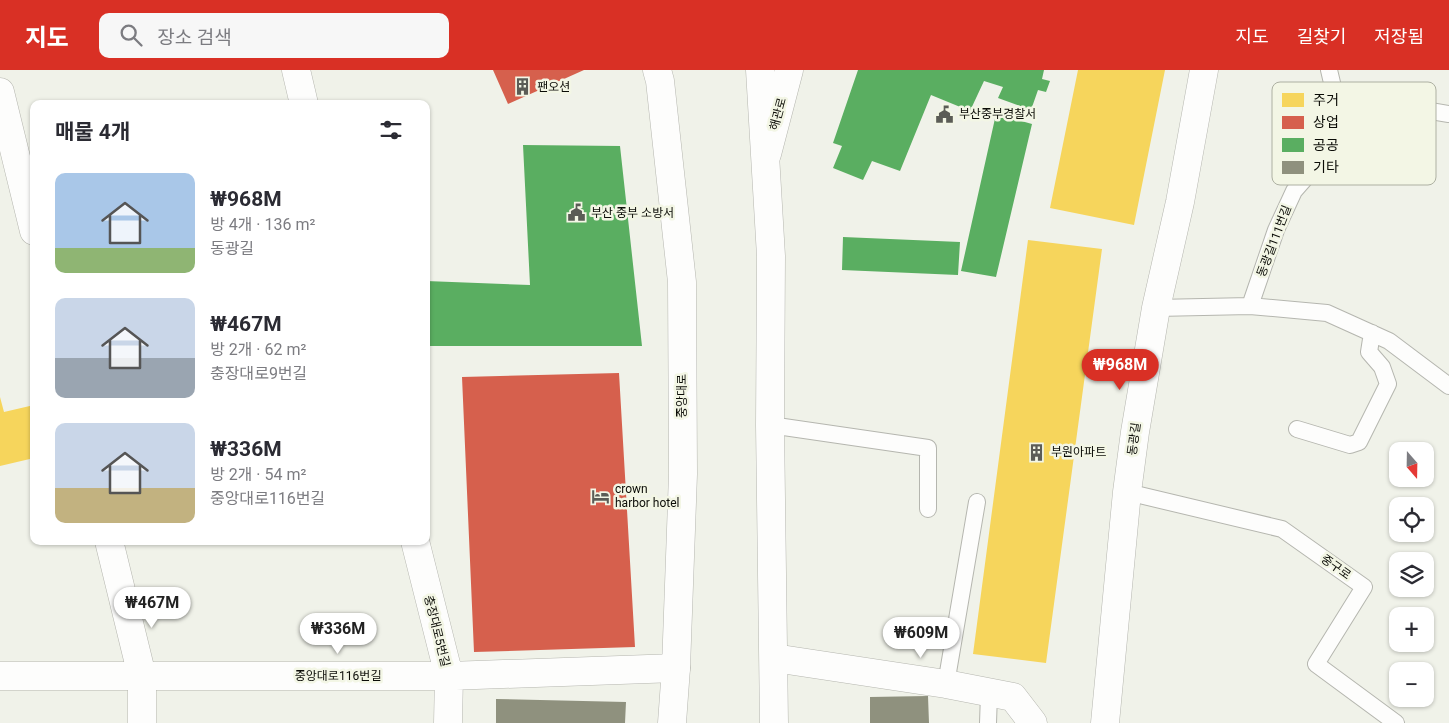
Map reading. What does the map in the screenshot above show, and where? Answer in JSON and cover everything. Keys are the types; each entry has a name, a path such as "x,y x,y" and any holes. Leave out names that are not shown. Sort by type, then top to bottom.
{"street":[{"path":"296,70 303,100"},
{"name":"중앙대로","path":"657,70 671,173 682,282 683,474 676,668 672,723"},
{"path":"760,70 771,256 770,425 774,723"},
{"name":"해관로","path":"766,158 789,70"},
{"name":"동광길","path":"1106,723 1135,432 1156,308 1180,202 1204,70"},
{"path":"0,92 30,215"},
{"path":"110,545 142,676 142,723"},
{"name":"충장대로5번길","path":"416,545 449,676 448,723"},
{"path":"774,658 946,684 988,694 1014,697 1033,723"},
{"name":"중앙대로116번길","path":"0,676 449,676 676,668"}],"lane":[{"path":"1436,112 1449,114"},
{"name":"동광길111번길","path":"1250,306 1276,230 1294,191 1299,185"},
{"path":"1156,308 1250,306 1327,313 1389,341 1449,386"},
{"path":"1297,430 1350,445 1359,442 1388,384 1382,367 1369,352 1372,333"},
{"path":"770,425 928,448 928,509"},
{"name":"중구로","path":"1128,492 1282,529 1364,586 1316,664 1396,723"},
{"path":"946,684 977,502"},
{"path":"988,694 988,723"}],"building: 주거":[{"path":"1078,70 1165,70 1134,225 1050,208"},
{"name":"부원아파트","path":"1028,240 1102,249 1046,663 973,654"},
{"path":"0,397 4,412 30,406 30,459 0,466"}],"building: 상업":[{"name":"팬오션","path":"493,70 584,70 508,104"},
{"path":"619,373 635,647 474,652 462,377"}],"building: 공공":[{"path":"858,70 1044,70 1042,79 1050,81 1046,92 1038,90 1031,110 998,98 1003,87 984,81 970,111 931,95 900,171 872,161 863,180 833,168 842,146 833,143"},
{"path":"996,114 1032,124 996,277 961,271"},
{"name":"부산 중부 소방서","path":"523,145 620,146 642,346 430,346 430,281 530,285"},
{"path":"843,237 960,242 958,275 842,270"}],"building: 기타":[{"path":"928,696 929,723 870,723 870,697"},
{"path":"496,699 626,702 625,723 496,723"}],"place":[{"name":"팬오션","path":"523,87"},
{"name":"부산중부경찰서","path":"945,114"},
{"name":"부산 중부 소방서","path":"577,213"},
{"name":"부원아파트","path":"1037,452"},
{"name":"crown harbor hotel","path":"601,496"}]}
